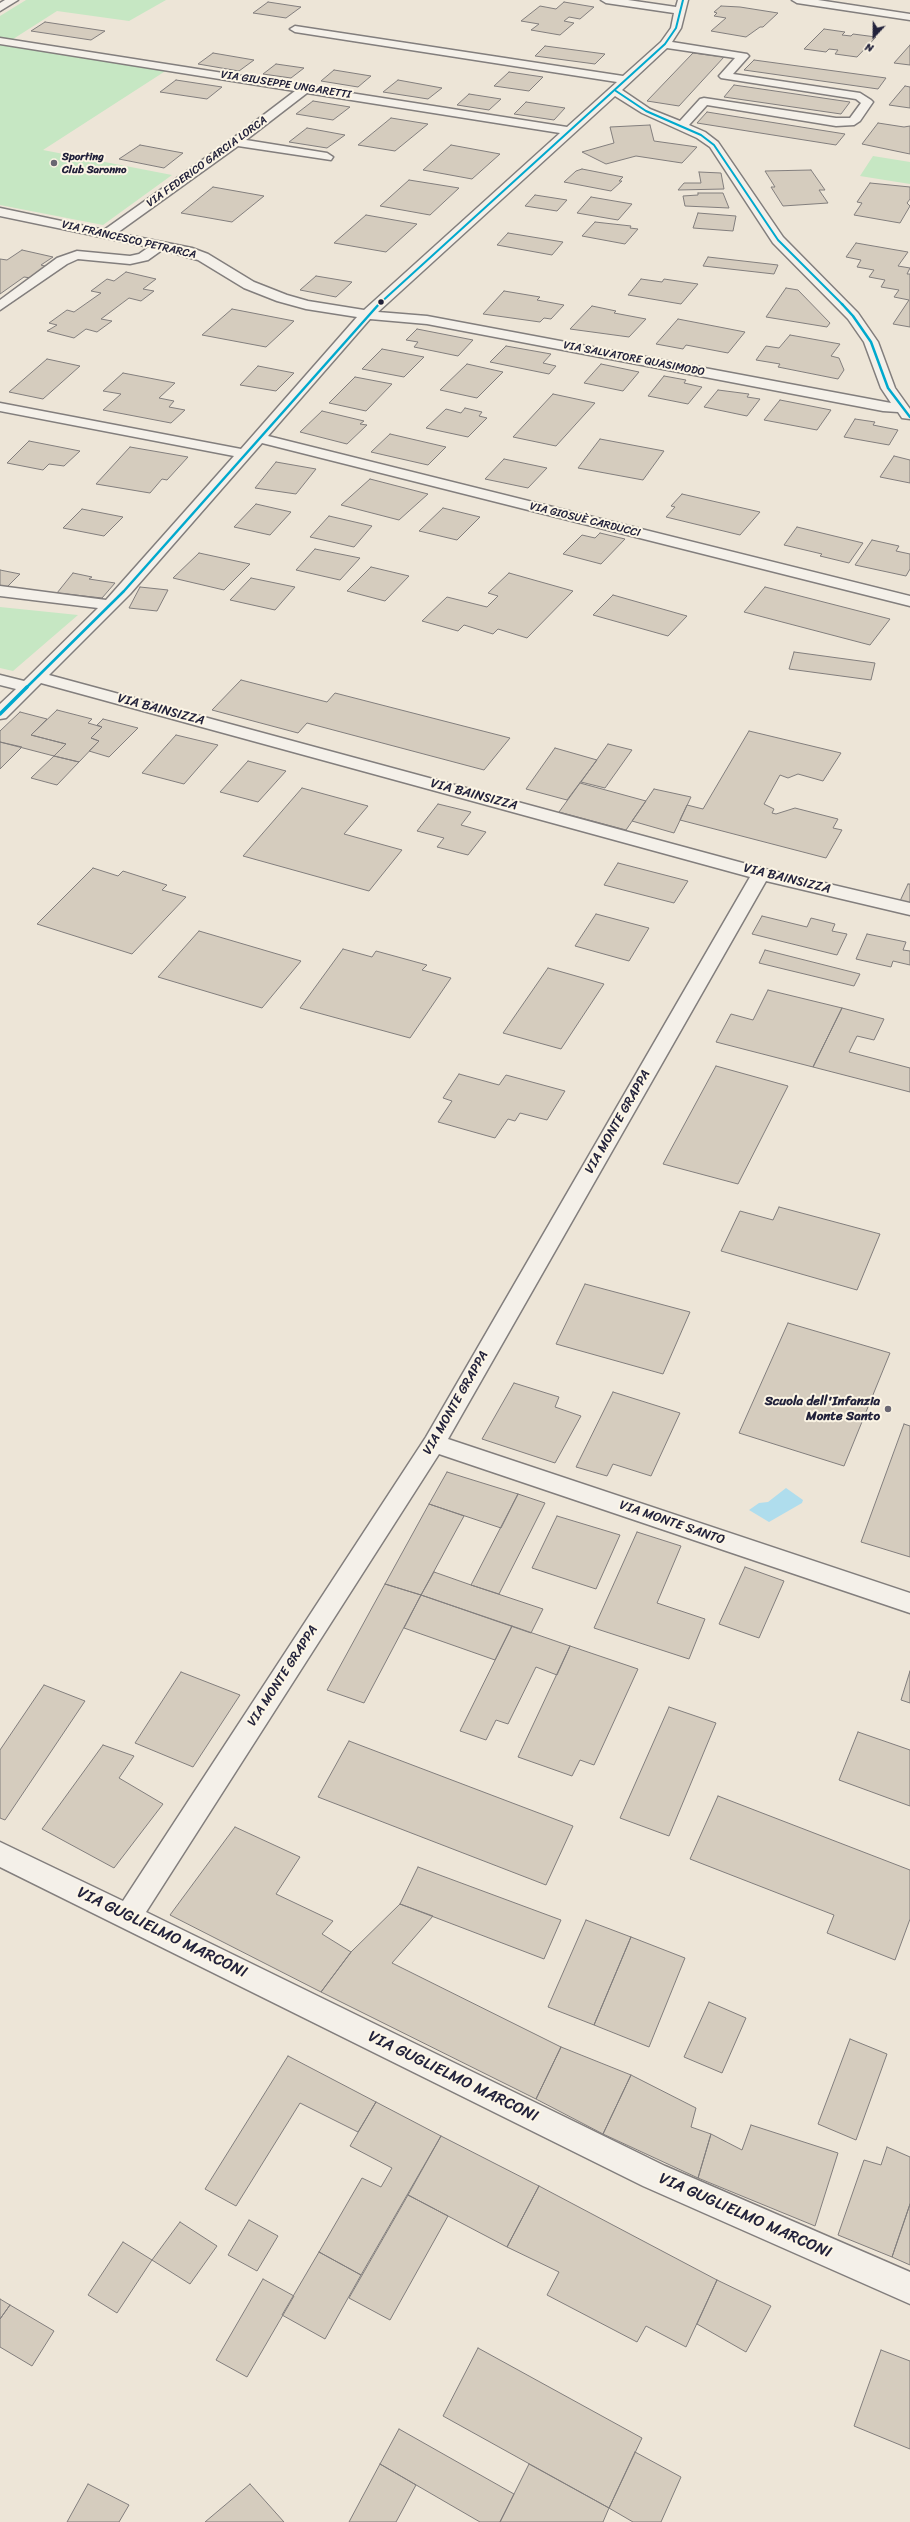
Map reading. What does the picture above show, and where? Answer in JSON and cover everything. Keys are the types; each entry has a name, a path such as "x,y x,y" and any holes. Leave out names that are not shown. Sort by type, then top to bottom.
{"street":[{"path":"0,8 13,0"},
{"path":"606,0 681,11"},
{"path":"0,714 111,605 367,315 571,131 609,107 616,91 665,44 676,28 683,0"},
{"path":"797,0 910,17"},
{"path":"295,29 628,80"},
{"name":"VIA GIUSEPPE UNGARETTI","path":"0,41 306,88 571,131"},
{"path":"665,44 743,56 681,127"},
{"path":"704,101 836,122 854,121 867,102 860,96 725,76"},
{"name":"VIA FEDERICO GARCIA LORCA","path":"107,234 236,142 306,88"},
{"path":"616,91 646,111 701,135 714,145 778,240 853,316 871,342 888,388 905,412"},
{"path":"609,107 646,111"},
{"path":"236,142 327,157"},
{"name":"VIA FRANCESCO PETRARCA","path":"0,212 160,245 203,257 249,285 282,298 367,315"},
{"path":"0,306 62,261 77,255 130,260 143,257 160,245"},
{"name":"VIA SALVATORE QUASIMODO","path":"367,315 427,320 905,412"},
{"path":"0,407 245,454"},
{"name":"VIA GIOSUÈ CARDUCCI","path":"259,438 910,601"},
{"path":"0,591 111,605"},
{"name":"VIA BAINSIZZA","path":"0,680 33,682 761,874 910,909"},
{"name":"VIA MONTE GRAPPA","path":"128,1917 434,1443 761,874"},
{"name":"VIA MONTE SANTO","path":"434,1443 910,1603"},
{"name":"VIA GUGLIELMO MARCONI","path":"0,1854 654,2176 910,2288"}],"green space":[{"path":"26,0 166,0 129,21 57,11 10,41 0,40 0,16"},
{"path":"0,44 167,70 43,150 172,175 103,225 0,205"},
{"path":"873,156 910,162 910,184 860,176"},
{"path":"0,607 78,615 13,671 0,668"}],"water":[{"path":"786,1488 803,1500 802,1503 769,1522 749,1510 759,1503 768,1502"}],"building":[{"path":"268,2 301,7 286,18 253,13"},
{"path":"564,2 594,7 580,19 569,17 564,21 574,23 560,35 531,30 539,24 521,21 540,6 556,9"},
{"path":"721,6 740,7 778,13 763,27 760,27 746,37 711,31 726,18 714,16 717,13 714,12"},
{"path":"45,22 105,31 91,40 31,31"},
{"path":"824,29 845,32 842,35 851,36 853,34 876,37 857,57 835,54 838,50 829,49 826,52 804,49"},
{"path":"910,45 910,65 894,63"},
{"path":"545,46 605,54 595,64 535,56"},
{"path":"213,53 254,60 239,71 198,64"},
{"path":"693,53 724,57 679,106 647,101"},
{"path":"754,60 886,78 878,89 744,70"},
{"path":"276,64 304,68 291,78 263,74"},
{"path":"334,70 371,76 358,87 321,81"},
{"path":"509,72 543,77 529,91 494,86"},
{"path":"176,80 222,87 207,99 160,92"},
{"path":"398,80 442,88 428,99 383,92"},
{"path":"734,85 850,102 841,114 724,97"},
{"path":"905,86 910,87 910,108 889,105"},
{"path":"469,94 501,99 489,110 457,105"},
{"path":"313,101 350,107 333,120 296,114"},
{"path":"526,102 565,108 554,120 514,114"},
{"path":"707,112 845,134 836,145 697,123"},
{"path":"391,118 428,124 395,151 358,145"},
{"path":"878,123 904,127 910,126 910,154 862,144"},
{"path":"650,125 654,141 697,147 682,163 636,156 606,164 582,152 614,143 610,127"},
{"path":"307,128 345,135 327,148 289,142"},
{"name":"Sporting Club Saronno","path":"140,145 183,153 164,168 119,159"},
{"path":"451,145 500,154 472,179 423,170"},
{"path":"582,169 623,177 619,181 622,181 611,191 564,182 576,171"},
{"path":"811,170 825,190 819,190 828,203 783,206 771,187 775,187 765,171"},
{"path":"699,172 721,173 724,189 678,190 684,183 701,183"},
{"path":"409,180 459,188 430,215 380,206"},
{"path":"870,183 910,187 910,199 907,203 910,206 900,223 854,215 862,203 857,202"},
{"path":"213,187 264,196 232,222 181,213"},
{"path":"698,193 723,193 729,208 685,206 683,196 698,195"},
{"path":"535,195 567,200 557,211 525,206"},
{"path":"591,197 632,204 618,220 577,213"},
{"path":"698,213 736,216 733,231 693,228"},
{"path":"366,215 417,224 386,252 334,243"},
{"path":"595,222 631,226 630,228 638,229 625,244 582,236"},
{"path":"508,233 563,242 552,255 497,245"},
{"path":"856,243 908,252 898,266 910,268 907,274 910,274 910,327 893,324 909,300 894,297 899,290 881,287 885,280 869,277 874,270 857,267 861,260 846,257"},
{"path":"22,250 53,257 41,265 48,267 31,278 24,277 0,294 0,259 7,260"},
{"path":"708,257 778,265 774,274 703,266"},
{"path":"126,272 156,279 143,289 154,291 141,301 129,298 101,319 112,321 97,332 86,329 74,338 47,331 57,325 49,323 67,310 74,312 101,293 91,291 107,279 114,281"},
{"path":"316,276 352,282 336,297 300,290"},
{"path":"641,279 662,282 664,279 698,284 681,304 628,295"},
{"path":"786,288 798,290 830,323 827,327 766,317"},
{"path":"504,291 540,297 537,300 564,305 551,319 544,318 540,322 483,314"},
{"path":"592,306 616,311 614,313 646,319 629,337 570,329"},
{"path":"232,309 294,321 266,347 202,335"},
{"path":"678,319 745,332 728,353 686,345 683,349 656,344"},
{"path":"417,329 473,340 458,356 414,347 418,342 406,340"},
{"path":"790,335 840,344 831,356 839,358 844,370 838,379 778,367 780,364 756,360 766,346 779,348"},
{"path":"506,346 551,354 543,363 556,366 549,374 490,362"},
{"path":"382,349 424,357 404,377 362,369"},
{"path":"47,359 80,366 43,399 9,392"},
{"path":"467,364 503,372 477,398 440,390"},
{"path":"601,364 639,372 623,391 584,383"},
{"path":"258,366 294,373 276,391 240,385"},
{"path":"123,373 175,383 159,398 174,401 169,407 185,410 171,423 103,410 121,394 103,391"},
{"path":"664,376 686,380 684,383 702,387 688,404 648,396"},
{"path":"355,377 392,384 366,411 329,403"},
{"path":"718,390 749,394 747,397 760,399 747,416 704,407"},
{"path":"553,394 595,403 556,446 513,437"},
{"path":"780,400 831,410 817,430 764,420"},
{"path":"465,408 482,412 479,416 487,418 468,437 426,428 446,409 461,413"},
{"path":"322,411 364,421 360,424 367,425 347,444 300,432"},
{"path":"855,419 875,422 873,425 898,430 889,445 844,437"},
{"path":"390,434 446,447 428,465 371,452"},
{"path":"600,439 664,451 643,480 578,468"},
{"path":"29,441 80,451 64,466 49,464 43,470 7,463"},
{"path":"130,447 188,457 167,480 162,479 150,493 96,484"},
{"path":"894,456 910,460 910,483 880,477"},
{"path":"504,459 547,468 528,488 485,479"},
{"path":"276,462 316,469 296,494 255,488"},
{"path":"370,479 428,494 399,520 341,505"},
{"path":"682,494 760,512 740,535 666,517 675,507 671,506"},
{"path":"256,504 291,512 270,535 234,527"},
{"path":"443,508 480,517 457,540 419,531"},
{"path":"82,509 123,517 104,536 63,528"},
{"path":"329,516 372,526 354,547 310,537"},
{"path":"797,527 863,543 849,563 820,556 822,554 784,545"},
{"path":"600,533 625,539 601,564 563,554 582,535 595,538"},
{"path":"872,540 899,546 896,551 910,554 910,569 906,576 855,565"},
{"path":"315,549 360,558 340,580 296,570"},
{"path":"199,553 250,564 224,590 173,578"},
{"path":"371,567 409,576 385,601 347,591"},
{"path":"0,570 20,574 5,589 0,588"},
{"path":"73,573 92,577 89,579 115,583 102,598 57,593"},
{"path":"509,573 573,591 527,638 498,629 493,634 464,625 458,631 422,621 447,597 487,607 498,596 488,593"},
{"path":"251,578 295,587 275,610 230,600"},
{"path":"140,587 168,590 157,611 129,608"},
{"path":"765,587 890,619 870,645 744,612"},
{"path":"613,595 687,616 668,636 593,615"},
{"path":"794,652 875,663 871,680 789,669"},
{"path":"241,680 327,702 335,693 510,738 484,770 307,723 298,733 212,710"},
{"path":"57,710 92,719 88,723 102,727 91,738 99,741 79,762 54,756 66,744 31,735"},
{"path":"20,712 47,719 31,735 66,744 54,756 0,742 0,731"},
{"path":"103,719 138,728 109,757 89,751 99,741 91,738 102,727 97,725"},
{"path":"749,731 841,753 823,781 798,774 788,778 780,775 764,804 774,809 772,813 776,814 795,808 838,819 833,828 842,830 826,858 680,820 687,805 703,809"},
{"path":"176,735 218,745 184,784 142,773"},
{"path":"0,742 22,747 0,769"},
{"path":"608,744 632,750 605,788 581,782"},
{"path":"555,748 597,760 567,800 526,789"},
{"path":"54,756 79,762 57,785 31,778"},
{"path":"248,761 286,771 258,802 220,792"},
{"path":"580,783 646,801 626,830 559,812"},
{"path":"302,788 368,806 344,834 402,850 369,891 243,856"},
{"path":"654,789 691,797 674,833 632,821"},
{"path":"438,804 471,812 461,825 486,832 468,855 437,847 444,838 417,831"},
{"path":"618,863 688,881 674,903 604,885"},
{"path":"93,868 118,876 123,871 167,885 162,890 186,897 132,954 37,924"},
{"path":"908,884 910,884 910,904 900,901"},
{"path":"596,914 649,928 629,961 575,946"},
{"path":"762,916 807,927 811,918 835,924 832,931 847,934 837,955 752,934"},
{"path":"199,931 301,961 262,1008 158,977"},
{"path":"867,934 906,942 903,950 910,951 910,965 893,961 891,967 856,959"},
{"path":"343,949 372,957 376,951 427,965 422,970 451,978 410,1038 300,1008"},
{"path":"765,950 860,974 854,986 759,963"},
{"path":"548,968 604,984 561,1049 503,1033"},
{"path":"768,990 842,1008 813,1067 716,1042 731,1014 753,1020"},
{"path":"842,1008 884,1019 874,1040 857,1036 849,1052 910,1068 910,1092 813,1067"},
{"path":"716,1066 788,1086 738,1184 663,1164"},
{"path":"459,1074 499,1085 506,1075 565,1091 547,1120 520,1113 515,1121 508,1119 495,1138 438,1122 452,1101 443,1098"},
{"path":"779,1207 880,1234 857,1290 721,1251 740,1211 773,1220"},
{"path":"585,1284 690,1312 663,1374 556,1344"},
{"path":"788,1323 890,1353 844,1466 739,1433"},
{"path":"514,1383 559,1397 555,1407 581,1416 555,1463 482,1439"},
{"path":"613,1392 680,1413 651,1476 613,1464 607,1476 576,1467"},
{"path":"904,1424 910,1426 910,1557 861,1542"},
{"path":"447,1472 518,1494 501,1528 429,1504"},
{"path":"518,1494 545,1503 499,1594 471,1585"},
{"path":"429,1504 464,1516 421,1595 385,1584"},
{"path":"557,1516 620,1535 596,1589 532,1568"},
{"path":"637,1532 681,1546 657,1603 705,1619 689,1659 594,1628"},
{"path":"745,1567 784,1581 759,1638 719,1624"},
{"path":"434,1572 543,1609 531,1633 421,1595"},
{"path":"385,1584 421,1595 364,1703 327,1690"},
{"path":"421,1595 512,1626 495,1660 404,1628"},
{"path":"512,1626 570,1646 557,1675 536,1667 508,1724 496,1720 486,1740 460,1731"},
{"path":"570,1646 638,1669 594,1765 580,1760 572,1776 518,1757"},
{"path":"910,1671 910,1703 901,1700"},
{"path":"181,1672 240,1695 193,1767 135,1743"},
{"path":"44,1685 85,1701 5,1820 0,1818 0,1750"},
{"path":"669,1707 716,1723 669,1836 620,1818"},
{"path":"858,1732 910,1750 910,1806 839,1780"},
{"path":"349,1741 573,1826 546,1885 318,1797"},
{"path":"103,1745 134,1756 119,1778 163,1804 114,1868 42,1829"},
{"path":"718,1796 910,1870 910,1919 895,1960 827,1933 834,1915 690,1859"},
{"path":"235,1827 300,1857 276,1894 333,1921 322,1934 351,1952 321,1992 170,1915"},
{"path":"418,1867 561,1920 544,1959 400,1904"},
{"path":"400,1904 433,1916 392,1963 561,2047 536,2099 321,1992 351,1952"},
{"path":"586,1920 631,1937 594,2025 548,2007"},
{"path":"631,1937 685,1958 649,2047 594,2025"},
{"path":"709,2002 746,2018 722,2073 684,2057"},
{"path":"850,2039 887,2054 856,2140 818,2124"},
{"path":"561,2047 631,2075 603,2134 536,2099"},
{"path":"288,2056 376,2102 358,2132 300,2103 236,2206 205,2189"},
{"path":"631,2075 696,2108 691,2127 711,2134 698,2178 603,2134"},
{"path":"376,2102 441,2136 361,2275 319,2252 362,2178 381,2187 392,2168 350,2146"},
{"path":"751,2125 838,2153 815,2226 698,2178 711,2134 742,2150"},
{"path":"441,2136 539,2186 507,2247 408,2195"},
{"path":"887,2147 910,2157 910,2204 892,2257 838,2235 864,2160 881,2165"},
{"path":"539,2186 717,2280 686,2347 646,2326 637,2342 547,2295 559,2272 507,2247"},
{"path":"408,2195 448,2216 390,2320 349,2298"},
{"path":"910,2204 910,2265 892,2257"},
{"path":"249,2220 278,2236 257,2271 228,2255"},
{"path":"180,2222 217,2246 190,2284 152,2260"},
{"path":"123,2242 152,2260 117,2313 88,2295"},
{"path":"319,2252 361,2275 325,2339 282,2315"},
{"path":"263,2279 294,2296 247,2377 216,2360"},
{"path":"717,2280 771,2306 746,2352 697,2324"},
{"path":"0,2299 10,2305 0,2319"},
{"path":"10,2305 54,2331 32,2366 0,2347 0,2319"},
{"path":"478,2348 642,2438 609,2508 443,2416"},
{"path":"881,2350 910,2361 910,2449 854,2426"},
{"path":"399,2429 514,2494 500,2522 480,2522 380,2464"},
{"path":"635,2452 681,2477 661,2522 633,2522 609,2508"},
{"path":"380,2464 416,2485 396,2522 349,2522"},
{"path":"529,2464 609,2508 603,2522 500,2522"},
{"path":"88,2484 129,2505 119,2522 67,2522"},
{"path":"250,2484 284,2522 205,2522"}],"transit line":[{"path":"0,714 124,591 367,315 665,44 676,28 683,0"},
{"path":"616,91 646,111 701,135 714,145 778,240 853,316 871,342 888,388 910,417"}],"place":[{"name":"Sporting Club Saronno","path":"54,163"},
{"name":"Scuola dell'Infanzia Monte Santo","path":"888,1409"}]}
